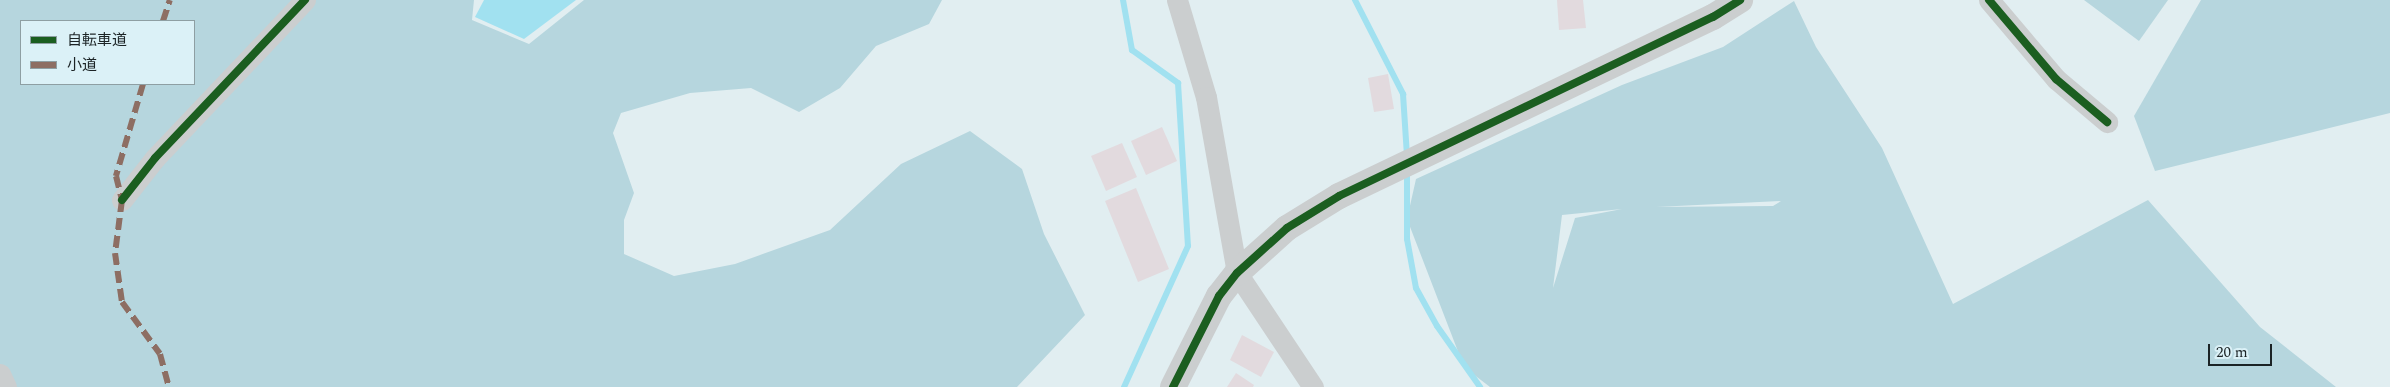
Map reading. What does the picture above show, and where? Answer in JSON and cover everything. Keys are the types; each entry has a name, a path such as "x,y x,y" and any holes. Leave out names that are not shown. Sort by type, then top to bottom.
{"street":[{"path":"122,200 155,158 305,0"},
{"path":"1177,0 1206,97 1237,273 1313,387"},
{"path":"1173,387 1219,296 1237,273 1287,228 1339,196 1713,17 1740,0"},
{"path":"1989,0 2056,80 2107,122"},
{"path":"0,374 6,387"}],"shaded area":[{"path":"0,0 474,0 472,20 529,44 584,0 942,0 929,24 876,46 840,88 799,112 751,88 690,93 621,113 613,133 634,193 624,220 624,254 674,276 735,264 830,230 901,164 970,131 1022,169 1044,234 1085,315 1017,387 0,387"},
{"path":"2084,0 2168,0 2139,41"},
{"path":"2201,0 2390,0 2390,113 2155,171 2134,116"},
{"path":"1794,1 1816,47 1882,148 1953,304 2148,200 2260,327 2336,387 1490,387 1464,367 1407,219 1416,179 1622,85 1723,47","holes":["1781,201 1773,206 1656,207","1622,209 1575,218 1553,288 1562,215"]}],"water":[{"path":"484,0 576,0 524,39 475,17"}],"building":[{"path":"1557,0 1583,0 1586,28 1559,30"},
{"path":"1388,74 1394,109 1374,112 1368,78"},
{"path":"1162,127 1177,161 1146,175 1131,141"},
{"path":"1122,143 1137,177 1106,191 1091,156"},
{"path":"1136,188 1169,269 1138,282 1105,201"},
{"path":"1242,335 1274,352 1261,377 1230,360"},
{"path":"1236,373 1254,385 1253,387 1227,387"}],"waterway":[{"path":"1123,0 1132,50 1178,83 1188,246 1124,387"},
{"path":"1355,0 1403,94 1407,156"},
{"path":"1407,171 1407,239 1416,288 1437,326 1480,387"}],"marked path":[{"path":"163,20 170,0"},
{"path":"143,85 116,176 122,200 115,253 122,302 160,354 169,387"}],"cycle path":[{"path":"122,200 155,158 305,0"},
{"path":"1173,387 1219,296 1237,273 1287,228 1339,196 1713,17 1740,0"},
{"path":"1989,0 2056,79 2107,122"}]}
